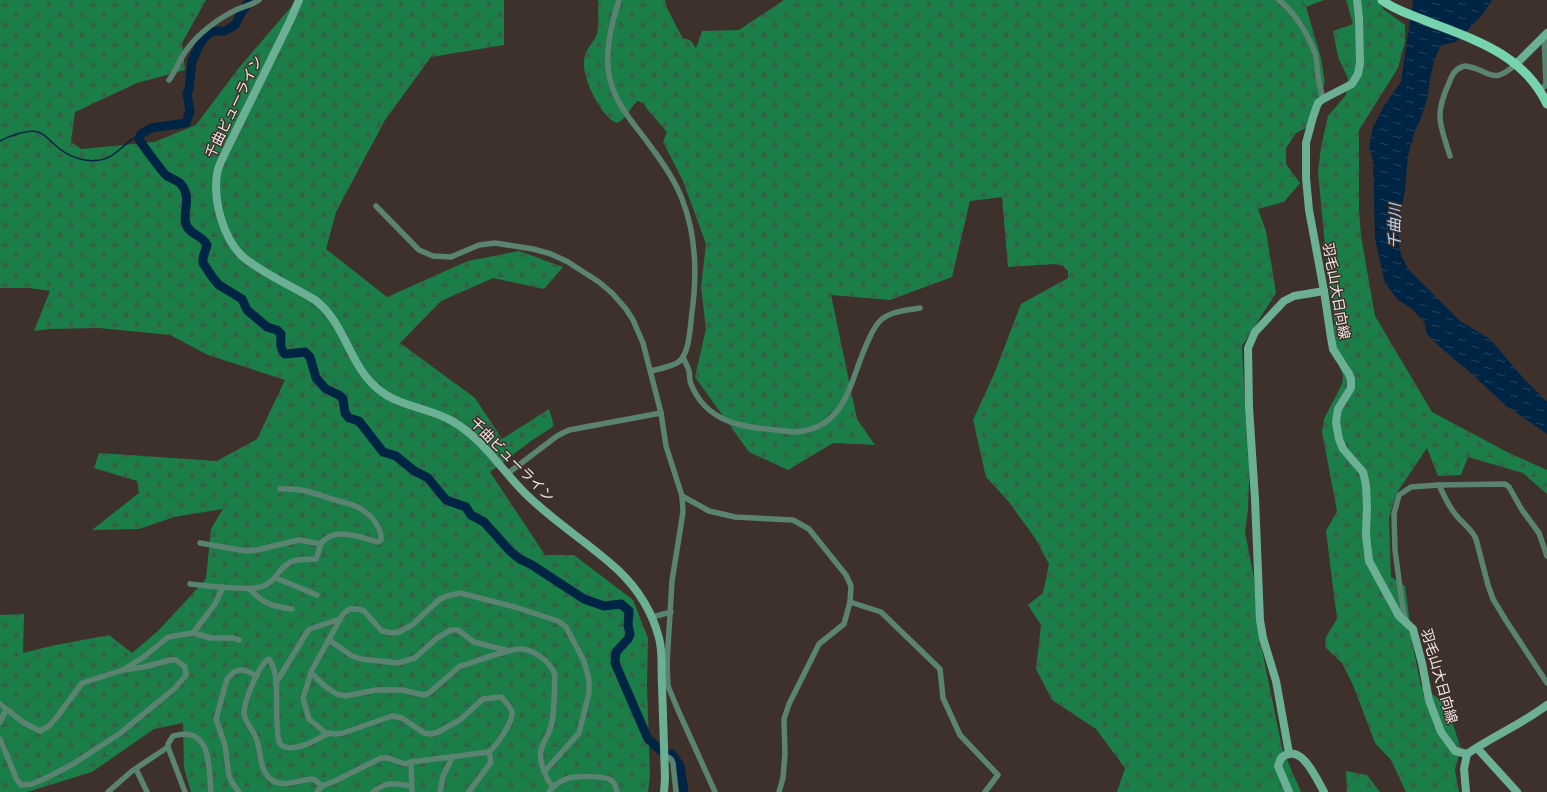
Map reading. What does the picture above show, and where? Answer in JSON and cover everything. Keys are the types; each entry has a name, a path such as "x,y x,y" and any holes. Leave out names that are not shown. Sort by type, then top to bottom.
{"main road":[{"path":"1382,0 1404,12 1499,52 1516,64 1532,80 1547,104"}],"street":[{"path":"169,80 177,69 188,47 214,25 243,7 251,5 259,0"},
{"name":"千曲ビューライン","path":"299,0 226,151 217,173 216,187 218,211 226,232 236,249 254,265 315,300 324,307 334,319 355,361 370,383 395,400 441,416 453,422 480,444 529,498 559,524 605,558 623,576 645,603 652,616 659,638 665,778 664,792"},
{"path":"619,0 609,34 608,64 610,81 618,100 634,125 661,160 676,185 683,199 691,227 694,245 694,289 688,340 683,357 678,362 651,371"},
{"path":"1279,0 1296,18 1315,54 1323,99 1352,84 1358,74 1360,63 1360,18 1357,0"},
{"path":"1450,156 1440,123 1440,111 1441,100 1455,71 1465,66 1488,75 1497,75 1505,72 1516,64 1546,34"},
{"path":"1540,92 1546,84 1546,34"},
{"name":"羽毛山大日向線","path":"1323,99 1318,103 1316,108 1306,143 1306,178 1309,210 1333,349 1351,379 1351,388 1338,409 1336,422 1339,439 1343,449 1362,472 1366,485 1366,535 1369,560 1399,616 1406,621 1413,630 1417,642 1429,700 1441,732 1456,751 1467,754"},
{"path":"376,206 419,250 433,256 451,257 479,245 495,243 533,249 551,254 568,262 599,282 612,293 626,309 639,330 661,413 666,446 682,496 683,512 674,565 667,663 668,686 715,792"},
{"path":"1289,753 1276,681 1263,638 1260,620 1255,499 1249,407 1248,348 1256,332 1284,301 1294,296 1324,290"},
{"path":"683,357 689,370 693,389 711,412 716,416 726,421 738,424 793,432 803,432 827,423 841,406 866,344 877,324 888,315 920,308"},
{"path":"507,474 557,436 569,430 661,413"},
{"path":"1406,621 1403,610 1395,550 1394,514 1399,495 1411,487 1439,484 1505,484 1539,533 1547,556"},
{"path":"1439,484 1449,506 1473,532 1488,585 1494,599 1505,619 1547,682"},
{"path":"190,584 222,587 261,587 276,578 280,570 288,563 316,559 321,544 337,534 347,534 378,542 381,540 378,526 365,511 350,504 294,488 280,488"},
{"path":"682,496 709,511 735,517 793,520 800,523 809,529 846,575 851,586 850,602 844,624 820,644 789,704 784,719 784,778 779,792"},
{"path":"200,544 246,551 257,550 299,540 321,544"},
{"path":"276,578 317,595"},
{"path":"193,633 215,604 222,587"},
{"path":"248,588 262,602 271,606 292,609"},
{"path":"327,734 309,719 303,698 310,673 340,620 349,609 359,609 364,612 382,632 399,632 412,625 440,600 447,596 460,593 515,607 558,621 566,627 584,661 589,680 589,693 579,733 544,772"},
{"path":"850,602 881,612 940,670 943,698 960,735 998,775 987,788 986,792"},
{"path":"652,616 671,612"},
{"path":"276,683 310,629 340,620"},
{"path":"329,640 352,656 361,659 398,663 415,658 438,638 451,630 458,630 474,642 510,651"},
{"path":"123,670 145,656 168,638 193,633 211,638 233,638 239,640"},
{"path":"310,673 331,691 345,696 376,690 402,690 424,695 429,693 460,666 521,649 536,654 553,669 555,675 551,725 539,754 548,782 553,786"},
{"path":"317,792 322,786 335,782 381,758 388,758 405,764 489,752 494,748 510,722 512,713 509,705 501,697 483,699 460,720 448,728 431,734 424,733 402,718 392,716 343,733 327,734 318,740 301,746 287,748 282,745 277,734 276,683 273,663 269,659 266,660 246,700 244,714 257,739 264,772 272,780 280,783 311,779 315,780 322,786"},
{"path":"0,704 24,724 40,731 49,726 57,717 76,689 82,683 123,670 176,660 184,665 186,672 184,678 175,688 119,734 73,764 32,784 21,785 16,780 0,739"},
{"path":"239,792 232,784 229,776 225,745 216,719 227,679 231,674 236,669 257,676"},
{"path":"1466,792 1464,770 1467,754 1547,705"},
{"path":"0,722 6,710"},
{"path":"185,792 168,744 173,736 186,734 199,739 207,751 210,792"},
{"path":"108,792 136,768 168,747"},
{"path":"1477,748 1517,792"},
{"path":"469,792 491,762 489,752"},
{"path":"1289,792 1278,766 1281,758 1289,753 1298,754 1303,758 1324,792"},
{"path":"664,755 671,759 673,763 676,792"},
{"path":"440,792 443,776 452,758"},
{"path":"372,792 390,783 412,789 411,762"},
{"path":"136,768 146,792"},
{"path":"548,792 553,786 567,779 584,777 608,778 612,781 617,792"}],"green space":[{"path":"0,0 206,0 182,43 185,70 137,83 75,112 71,142 81,149 154,142 196,125 238,69 297,0 504,0 504,45 431,57 385,120 336,212 326,249 387,297 468,261 519,251 563,267 544,289 493,278 441,301 400,343 475,398 502,439 549,409 554,426 531,441 490,472 545,555 574,555 633,600 648,638 647,684 650,776 648,792 191,792 184,768 183,723 154,729 92,772 27,792 0,792 0,615 24,614 23,653 109,635 132,653 158,631 206,579 211,529 223,509 174,517 139,529 92,530 139,493 137,481 94,468 99,453 217,461 257,439 285,380 208,355 170,335 99,328 50,329 34,331 50,291 29,288 0,288"},
{"path":"598,0 665,0 667,8 683,39 689,40 696,49 702,31 739,30 784,0 1324,0 1306,7 1321,58 1325,83 1308,127 1296,133 1286,148 1286,164 1300,183 1284,202 1258,209 1266,231 1276,293 1242,346 1246,424 1250,453 1248,511 1245,532 1254,578 1257,625 1282,748 1301,792 1117,792 1125,768 1096,729 1052,700 1036,669 1041,625 1028,605 1043,593 1049,564 1035,538 1009,502 986,477 973,420 995,372 1021,304 1068,278 1068,271 1063,266 1055,264 1008,267 1002,197 970,201 952,277 890,300 831,295 857,419 875,445 833,443 788,470 749,452 695,377 706,329 701,287 706,244 683,181 663,142 667,132 644,104 638,101 627,115 617,123 605,113 589,87 584,68 584,61 586,53 597,34"},
{"path":"1346,0 1380,0 1383,9 1405,25 1405,42 1398,68 1359,130 1359,210 1361,236 1375,316 1432,412 1507,452 1547,470 1547,494 1523,473 1468,457 1461,475 1438,476 1427,448 1396,494 1389,518 1391,577 1405,586 1413,646 1421,686 1442,701 1450,715 1461,749 1455,770 1459,792 1406,792 1391,760 1375,743 1353,685 1342,663 1325,647 1326,637 1337,619 1326,531 1337,511 1322,432 1324,419 1342,384 1343,376 1335,352 1334,321 1318,172 1321,147 1328,116 1346,95 1348,78 1338,57 1333,31 1353,24"},
{"path":"1346,771 1367,775 1380,792 1347,792"}],"water":[{"name":"千曲川","path":"1413,0 1492,0 1483,14 1456,42 1441,45 1434,61 1429,83 1428,96 1421,118 1415,130 1408,156 1405,191 1399,220 1399,245 1401,255 1408,269 1460,321 1490,339 1526,381 1547,402 1547,434 1505,405 1440,347 1426,333 1425,323 1412,309 1397,299 1385,283 1375,239 1373,160 1369,147 1373,127 1385,104 1401,82"}],"waterway":[{"path":"250,0 235,25 225,31 211,32 200,44 192,61 189,89 187,93 190,111 186,123 151,128 141,134 139,139 165,174 180,183 184,188 187,199 185,214 186,224 190,231 202,239 207,245 203,263 219,285 242,299 247,310 267,327 277,330 281,334 281,347 285,354 305,352 310,357 316,378 326,389 339,395 343,399 345,413 349,418 359,421 383,452 396,456 413,470 428,478 446,500 466,507 471,515 484,522 510,551 520,559 532,565 584,599 604,606 621,604 629,611 628,625 630,634 628,639 616,652 615,663 648,739 660,750"},
{"path":"0,141 13,135 34,131 43,134 60,149 70,155 76,158 94,161 106,159 141,134"},
{"path":"672,754 680,766 684,792"}]}
